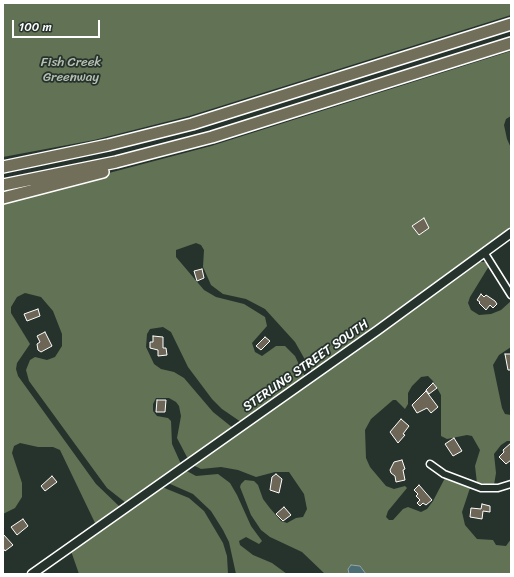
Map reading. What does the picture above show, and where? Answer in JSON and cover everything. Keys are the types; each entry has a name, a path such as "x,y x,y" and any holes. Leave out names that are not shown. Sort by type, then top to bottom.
{"highway":[{"path":"3,166 108,146 192,124 511,24"},
{"path":"3,198 88,176 511,43"},
{"path":"3,185 116,162 196,142"},
{"path":"3,160 27,162"}],"street":[{"name":"STERLING STREET SOUTH","path":"32,574 384,326 511,232"},
{"path":"484,252 511,295"},
{"path":"430,464 444,474 478,487 495,489 511,484"}],"green space":[{"name":"Fish Creek Greenway","path":"3,3 511,3 511,15 189,116 94,140 3,157"},
{"path":"511,51 511,116 506,119 504,125 507,139 511,148 511,227 401,309 312,372 295,342 265,309 246,299 223,294 211,285 203,267 204,250 201,245 196,243 176,250 176,257 204,290 216,297 244,304 265,317 267,326 252,343 255,352 262,356 276,346 285,346 295,356 305,377 241,422 222,409 212,399 188,367 171,332 163,327 150,329 147,334 146,347 154,364 161,369 174,372 184,378 213,412 233,428 188,459 177,438 181,416 179,406 176,402 169,398 156,398 153,404 153,411 157,416 168,418 171,421 172,444 181,464 126,503 107,488 29,381 26,370 30,360 35,357 47,360 55,357 62,346 62,334 53,311 41,297 25,293 17,297 11,307 11,313 30,344 17,363 16,369 18,376 96,484 120,507 96,525 60,450 53,447 38,447 20,443 14,446 12,453 22,483 22,497 15,508 3,514 3,201 211,146"},
{"path":"478,262 485,262 489,266 470,297 468,303 471,310 479,315 491,314 501,310 511,301 511,347 499,355 493,365 502,408 505,414 511,415 511,441 507,441 501,445 494,454 496,473 494,485 477,483 475,466 480,450 472,436 467,435 447,439 441,436 441,395 433,381 428,376 421,377 412,386 408,393 408,404 405,409 396,400 393,400 371,419 365,430 366,458 370,467 386,486 394,489 405,486 407,488 388,511 386,517 389,520 393,520 403,509 408,507 421,512 427,509 445,478 470,488 462,512 465,525 477,539 493,540 496,545 506,546 511,539 511,574 366,574 361,567 351,565 348,569 349,574 325,574 302,552 270,537 261,530 251,515 240,487 245,480 254,481 258,485 263,499 269,507 281,521 287,523 296,518 303,517 307,509 304,494 289,472 275,472 256,477 238,470 221,467 201,469 193,465 381,333"},
{"path":"185,470 196,476 218,474 230,483 251,526 262,541 259,544 246,537 239,541 240,545 253,555 272,563 287,574 236,574 229,542 211,511 193,494 168,483"},
{"path":"162,487 189,498 204,511 223,543 227,556 228,574 79,574 71,551"}],"water":[{"path":"351,565 360,566 366,574 349,574 348,569"}],"building":[{"path":"424,218 429,228 419,235 412,226"},
{"path":"202,269 204,278 197,281 194,271"},
{"path":"481,294 484,297 486,295 497,304 493,308 490,305 486,310 477,300"},
{"path":"38,309 40,316 27,321 24,314"},
{"path":"45,332 52,346 41,352 38,350 37,344 40,342 37,336"},
{"path":"153,336 163,337 163,348 166,348 167,355 158,356 158,350 150,348 150,342 153,342"},
{"path":"265,337 270,341 261,350 256,346"},
{"path":"505,354 511,354 511,370 508,370"},
{"path":"433,383 437,388 429,394 426,390"},
{"path":"426,391 438,407 431,413 427,408 417,413 412,405"},
{"path":"157,400 166,400 165,412 156,412"},
{"path":"401,419 409,426 403,434 405,435 398,443 390,432"},
{"path":"454,438 462,451 453,456 445,444"},
{"path":"511,443 511,460 506,464 499,457 504,452 503,450"},
{"path":"402,460 405,469 403,470 405,480 396,482 395,476 390,470 394,462"},
{"path":"276,474 282,479 279,493 270,490 272,477"},
{"path":"52,476 57,482 45,491 41,486"},
{"path":"419,485 432,500 426,505 423,503 420,506 417,503 420,500 416,496 418,494 414,490"},
{"path":"482,504 490,506 490,512 483,511 482,519 470,517 471,508 481,509"},
{"path":"284,507 291,515 283,521 276,514"},
{"path":"23,519 28,526 17,535 11,527"},
{"path":"3,534 13,545 5,551 3,548"}]}
